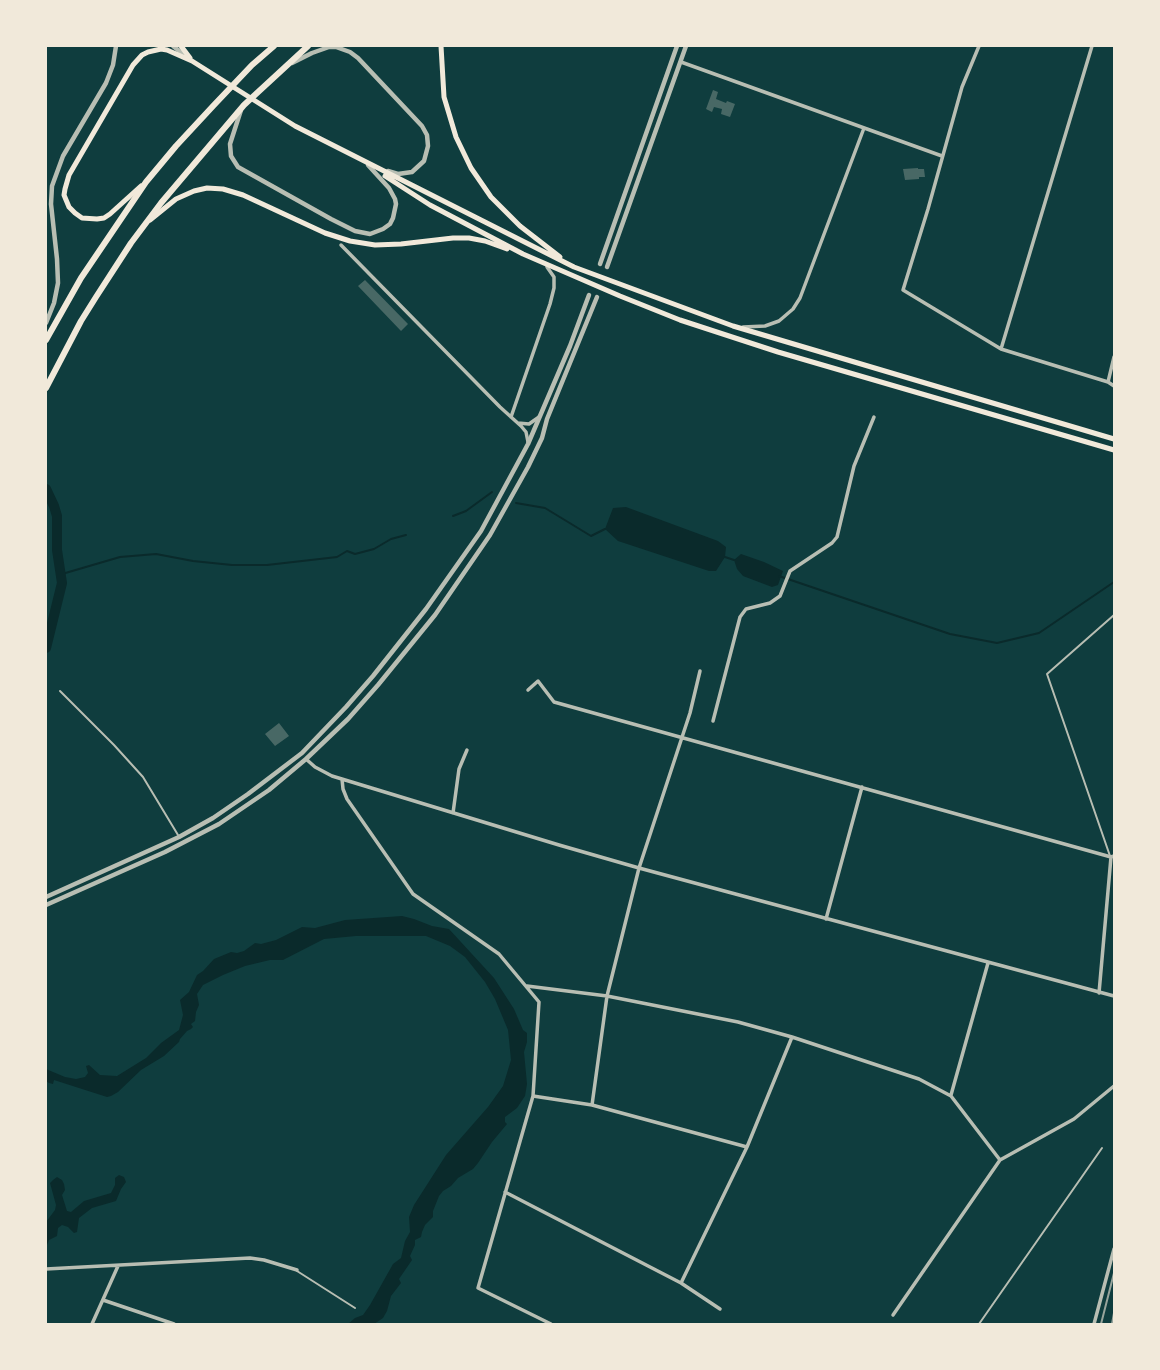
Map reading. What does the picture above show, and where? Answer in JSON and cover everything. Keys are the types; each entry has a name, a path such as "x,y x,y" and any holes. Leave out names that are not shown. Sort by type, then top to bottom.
{"highway":[{"path":"46,340 81,278 146,182 214,105 274,46"},
{"path":"46,388 81,321 145,224 244,105 308,46"}],"main road":[{"path":"181,46 192,61"},
{"path":"441,46 444,97 456,137 471,168 491,197 520,226 574,267"},
{"path":"146,182 104,218 82,218 69,207 64,195 69,175 138,60 148,52 167,50 192,61 278,117 574,267 733,326 1115,439"},
{"path":"368,164 430,205 523,254 693,324 778,352 1115,450"},
{"path":"145,224 176,199 207,188 223,189 350,241 375,245 469,238 523,254"}],"street":[{"path":"46,323 58,283 51,204 52,186 63,156 110,74 116,46"},
{"path":"173,46 192,61"},
{"path":"600,264 677,46"},
{"path":"607,267 686,46"},
{"path":"979,46 962,87 903,289 1001,349 1115,386"},
{"path":"1001,349 1092,46"},
{"path":"281,69 329,47 342,48 358,58 425,130 428,150 424,161 416,169 406,174 398,174 368,164"},
{"path":"681,62 942,156"},
{"path":"244,105 230,144 231,156 238,167 355,232 370,234 390,224 394,218 396,204 390,188 368,164"},
{"path":"733,326 765,326 779,321 793,309 800,298 863,128"},
{"path":"341,245 518,422 526,432 528,444"},
{"path":"511,417 554,288 554,277 543,263"},
{"path":"46,897 179,837 213,818 286,766 317,739 346,707 426,609 473,542 528,444 589,295"},
{"path":"46,905 130,868 219,824 268,790 348,719 435,615 490,535 542,438 547,419 597,297"},
{"path":"1108,382 1115,357"},
{"path":"518,422 529,424 539,417"},
{"path":"713,721 740,617 746,609 770,603 780,596 790,570 832,543 836,537 854,467 874,417"},
{"path":"592,1105 607,996 639,868 690,713 700,671"},
{"path":"528,690 538,681 554,702 1113,857 1099,993"},
{"path":"453,813 459,769 467,750"},
{"path":"306,759 323,772 342,779 639,868 1115,996"},
{"path":"342,779 342,789 347,799 413,894 499,954 539,1003 533,1096 478,1288 551,1325"},
{"path":"826,919 862,787"},
{"path":"951,1096 988,962"},
{"path":"527,986 607,996 738,1022 919,1079 951,1096 1000,1160"},
{"path":"681,1283 747,1147 792,1037"},
{"path":"893,1315 1000,1160 1074,1119 1115,1086"},
{"path":"533,1096 592,1105 747,1147"},
{"path":"505,1192 681,1283 720,1309"},
{"path":"1094,1325 1115,1249"},
{"path":"46,1269 250,1258 297,1270"},
{"path":"92,1325 118,1265"},
{"path":"103,1300 174,1325"}],"lane":[{"path":"1113,857 1047,674 1115,615"},
{"path":"60,691 143,776 179,837"},
{"path":"979,1325 1102,1148"},
{"path":"297,1270 355,1308"}],"water":[{"path":"626,507 718,541 726,547 725,557 716,571 709,571 618,541 605,529 613,508"},
{"path":"741,554 783,571 778,585 772,587 743,576 734,560"},
{"path":"402,916 449,929 494,978 527,1033 524,1052 527,1084 525,1096 517,1108 505,1117 507,1124 478,1163 439,1196 433,1217 425,1225 421,1237 415,1240 410,1256 412,1260 399,1279 401,1283 391,1296 383,1318 374,1324 348,1324 363,1315 393,1264 401,1258 410,1232 409,1217 414,1205 446,1155 503,1086 511,1060 508,1030 485,982 465,957 450,946 426,936 324,939 283,960 245,966 203,985 197,994 199,1005 195,1021 191,1024 193,1027 164,1056 141,1070 111,1096 54,1080 53,1084 49,1083 46,1081 46,1069 76,1079 85,1077 88,1073 86,1066 89,1065 100,1075 117,1076 146,1058 179,1030 183,1015 180,1000 189,992 197,975 214,959 231,952 244,951 255,943 276,940 302,927 315,928 345,920"},
{"path":"119,1175 124,1177 126,1182 116,1201 92,1208 79,1218 77,1232 74,1233 62,1225 58,1228 57,1236 49,1240 46,1246 46,1222 56,1205 50,1183 53,1180 57,1177 62,1180 65,1190 62,1195 67,1211 71,1212 84,1201 111,1193 115,1178"}],"building":[{"path":"713,90 718,92 716,99 735,104 730,117 721,114 722,109 714,107 712,112 706,109"},
{"path":"903,169 924,169 925,177 905,180"},
{"path":"365,280 408,324 401,331 358,286"},
{"path":"279,723 289,736 275,746 265,734"}],"waterway":[{"path":"46,489 57,516 57,550 62,583 46,648"},
{"path":"453,516 466,511 492,492"},
{"path":"516,503 545,508 591,536 605,529"},
{"path":"62,574 120,557 156,554 232,565 267,565 337,557 347,551 355,554 406,535"},
{"path":"725,557 734,560"},
{"path":"779,576 950,634 997,643 1039,633 1114,582"}],"railway":[{"path":"1101,1324 1114,1273"},
{"path":"1112,1324 1114,1313"}]}
